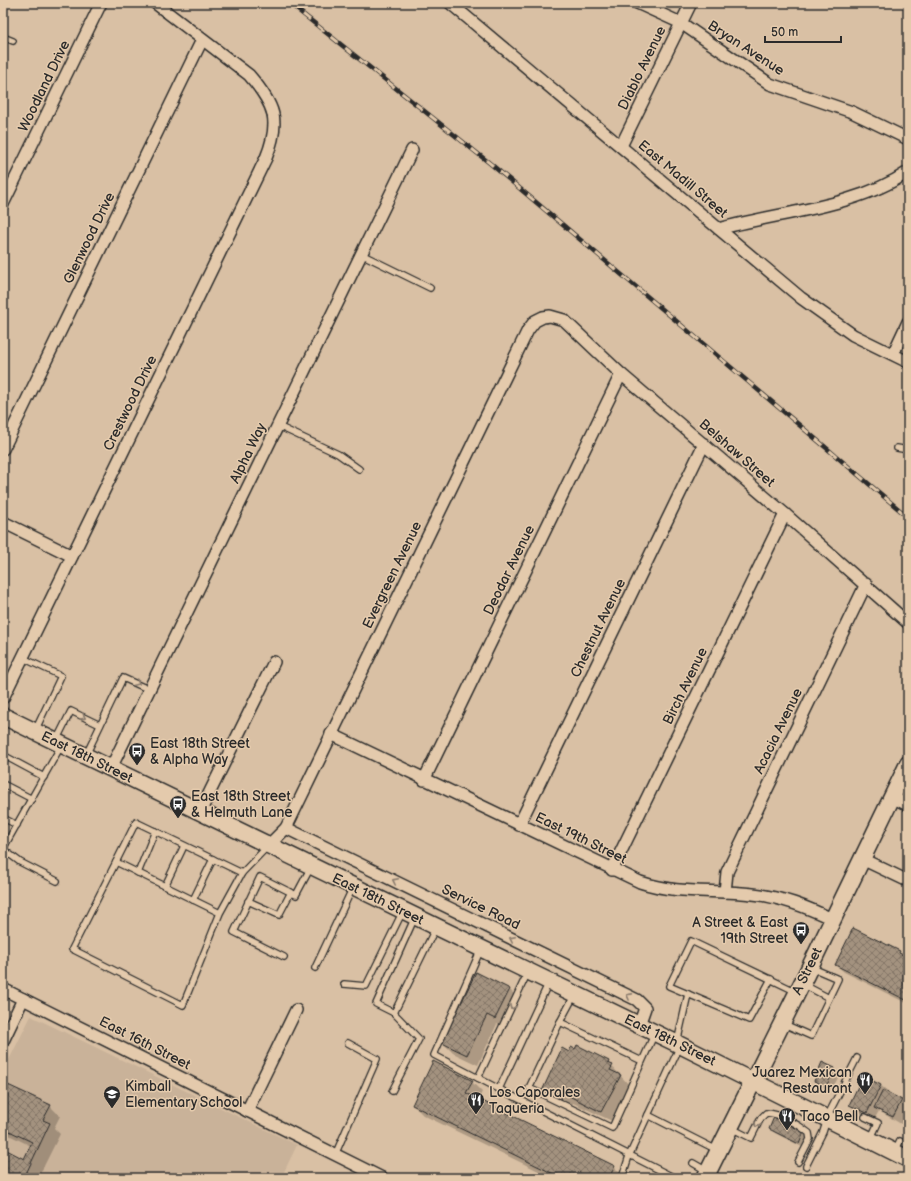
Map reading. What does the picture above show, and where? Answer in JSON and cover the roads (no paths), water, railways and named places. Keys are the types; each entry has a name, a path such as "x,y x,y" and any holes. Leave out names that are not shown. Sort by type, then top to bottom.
{"main road":[{"name":"East 18th Street","path":"3,716 268,846 679,1044 870,1140 901,1151"},
{"name":"A Street","path":"711,1176 719,1151 907,767"}],"street":[{"name":"Woodland Drive","path":"3,204 101,3"},
{"path":"155,3 202,40"},
{"name":"East Madill Street","path":"450,3 825,317 853,335 908,362"},
{"name":"Bryan Avenue","path":"637,3 681,23 770,84 852,112 908,139"},
{"name":"Diablo Avenue","path":"621,146 691,3"},
{"name":"Crestwood Drive","path":"3,698 266,158 273,140 274,118 269,102 249,75 202,40"},
{"name":"Glenwood Drive","path":"3,449 202,40"},
{"name":"Alpha Way","path":"111,768 412,150"},
{"path":"719,229 747,221 827,206 874,189 908,172"},
{"name":"Belshaw Street","path":"543,317 550,316 564,320 621,374 866,584 908,623"},
{"name":"Evergreen Avenue","path":"268,846 286,828 528,330 535,321 543,317"},
{"path":"893,354 908,322"},
{"name":"Deodar Avenue","path":"424,780 621,374"},
{"name":"Chestnut Avenue","path":"519,825 704,444"},
{"name":"Birch Avenue","path":"612,870 785,514"},
{"path":"3,522 72,556"},
{"name":"Acacia Avenue","path":"725,892 727,872 866,584"},
{"path":"200,812 274,662"},
{"name":"East 19th Street","path":"331,734 612,870 659,888 680,891 753,894 782,899 806,907 832,919"},
{"path":"892,797 908,805"},
{"name":"Service Road","path":"286,828 637,1000 645,1008 640,1025"},
{"path":"862,859 908,881"},
{"name":"East 16th Street","path":"3,989 382,1178"},
{"path":"3,1041 23,999"},
{"path":"247,1111 296,1010"}],"lane":[{"path":"3,37 13,41"},
{"path":"361,254 430,288"},
{"path":"278,426 338,454 359,469"},
{"path":"897,448 908,450"},
{"path":"22,658 62,676 34,731"},
{"path":"85,756 123,678 150,690"},
{"path":"57,881 20,862 3,850 44,777 71,712 100,725"},
{"path":"3,755 44,777"},
{"path":"3,784 32,799"},
{"path":"3,818 17,825"},
{"path":"242,873 136,822 72,949 183,1005 220,913 242,873 268,846"},
{"path":"138,873 155,832"},
{"path":"165,886 184,846"},
{"path":"193,900 213,859"},
{"path":"116,862 220,913"},
{"path":"284,957 234,932 260,877 296,895 311,866"},
{"path":"315,968 354,887"},
{"path":"248,901 279,915 291,892"},
{"path":"344,984 366,986 409,914"},
{"path":"392,1091 419,1039 394,1013 376,1004 409,914"},
{"path":"394,1013 436,927"},
{"path":"771,979 749,1020 669,986 691,941 771,979 797,992"},
{"path":"481,949 434,1055 629,1156 675,1178"},
{"path":"782,1023 811,1036 829,998 838,979 817,970 806,976 810,988 829,998"},
{"path":"478,1078 528,971"},
{"path":"499,1089 549,982"},
{"path":"576,994 560,1022 529,1088 612,1128 655,1033"},
{"path":"629,1178 622,1176 629,1156 679,1044 688,994"},
{"path":"560,1022 642,1061"},
{"path":"335,1155 377,1058 348,1044"},
{"path":"806,1166 857,1058"},
{"path":"731,1128 751,1138 761,1118 766,1113 772,1113 804,1128 809,1132 810,1139 798,1162"},
{"path":"648,1115 719,1151"},
{"path":"865,1116 878,1123 870,1140"},
{"path":"693,1163 711,1176"}],"railway":[{"path":"289,3 492,165 908,517"}],"place":[{"name":"East 18th Street & Alpha Way","path":"137,766"},
{"name":"East 18th Street & Helmuth Lane","path":"178,819"},
{"name":"A Street & East 19th Street","path":"801,945"},
{"name":"Juarez Mexican Restaurant","path":"865,1095"},
{"name":"Kimball Elementary School","path":"112,1109"},
{"name":"Los Caporales Taqueria","path":"476,1115"},
{"name":"Taco Bell","path":"787,1131"}]}
